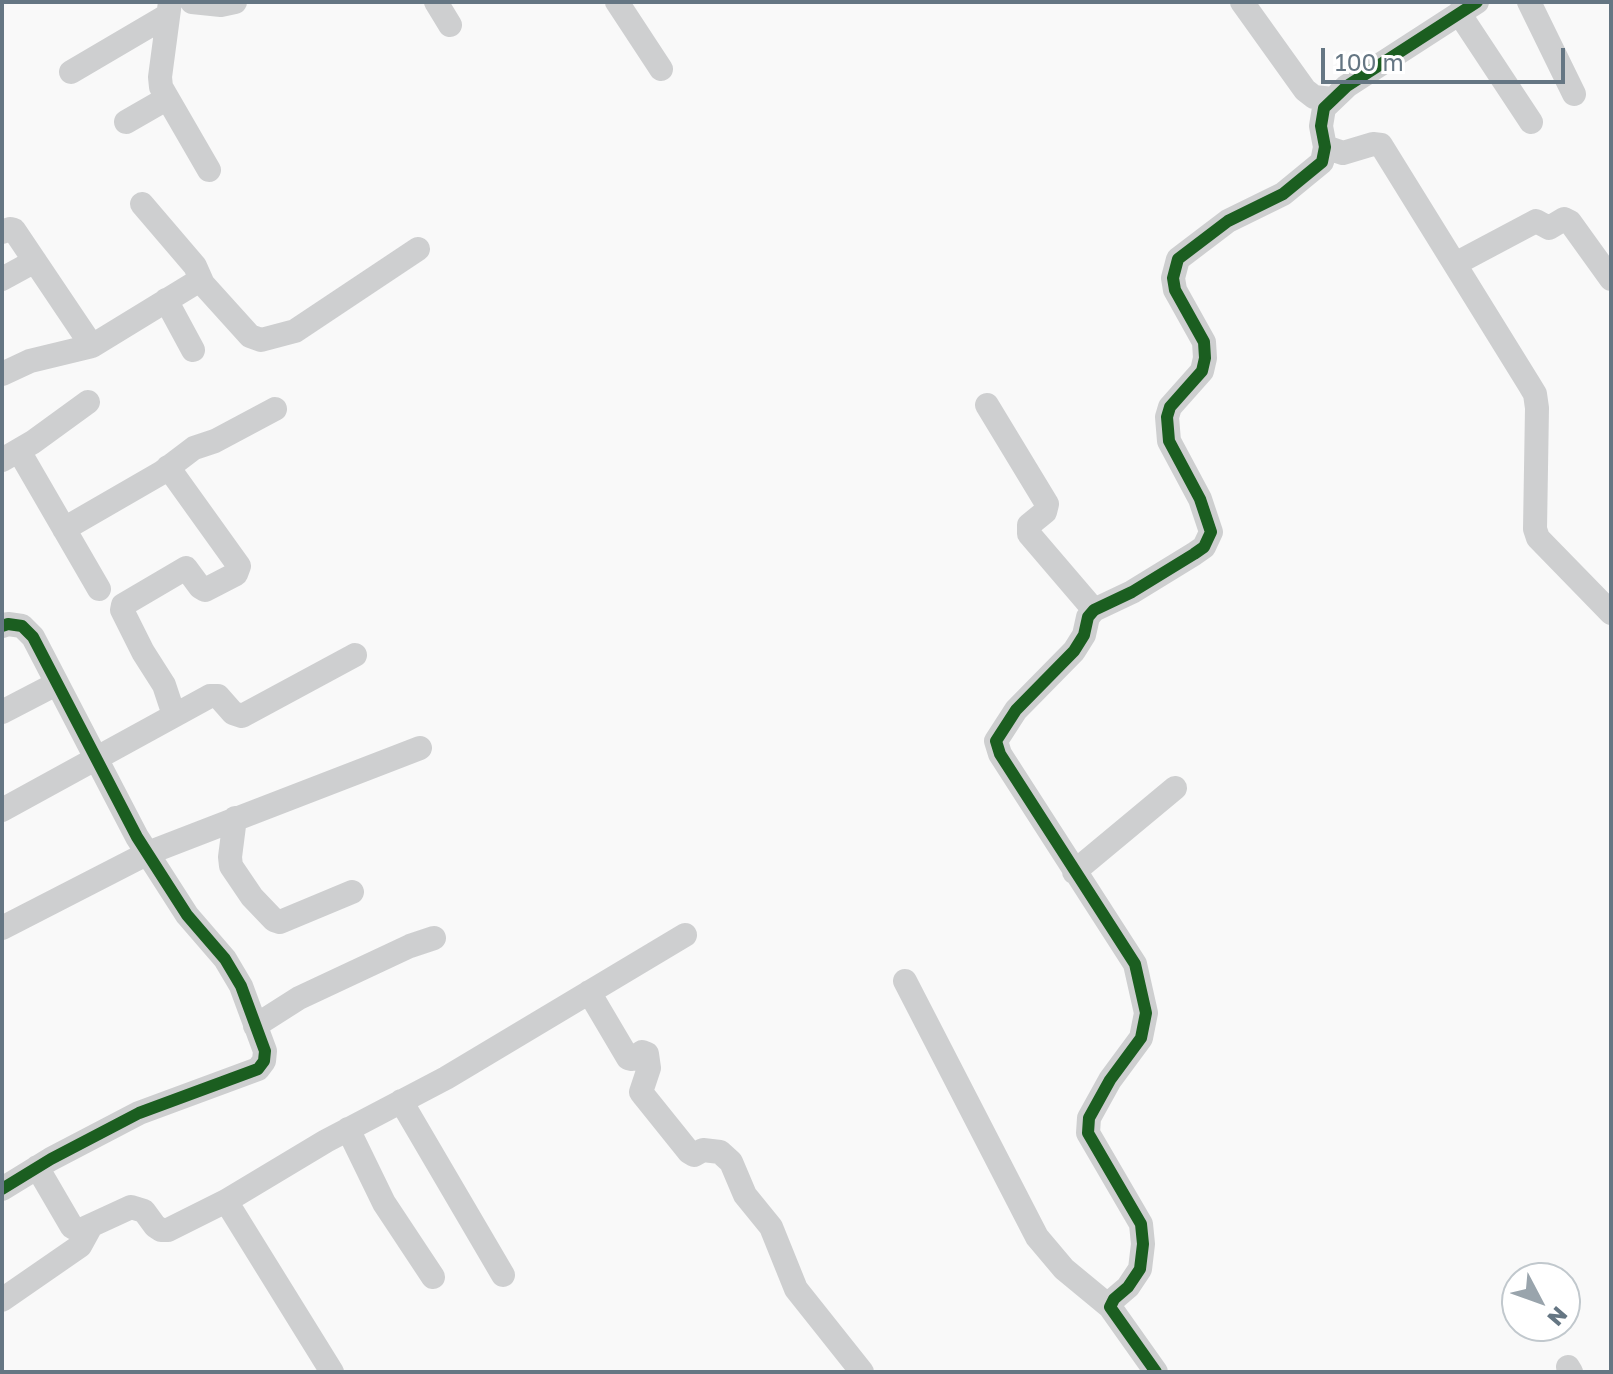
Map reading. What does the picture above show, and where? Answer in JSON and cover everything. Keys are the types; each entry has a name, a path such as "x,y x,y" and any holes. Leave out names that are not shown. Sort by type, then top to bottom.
{"street":[{"path":"192,2 221,5 235,2"},
{"path":"436,2 450,25"},
{"path":"617,2 661,69"},
{"path":"1242,2 1305,90 1314,97 1333,99"},
{"path":"1529,2 1574,94"},
{"path":"71,72 169,8"},
{"path":"169,8 160,77 166,99 209,170"},
{"path":"1110,1307 1140,1269 1143,1244 1141,1224 1093,1144 1088,1133 1089,1118 1110,1080 1141,1038 1146,1013 1135,964 1000,754 996,741 1016,710 1074,651 1094,610 1132,592 1194,554 1204,547 1211,532 1200,499 1169,441 1167,417 1170,407 1202,371 1205,358 1204,342 1175,290 1173,278 1178,259 1228,221 1283,194 1322,162 1325,147 1321,126 1324,108 1347,86 1468,8 1531,122"},
{"path":"126,122 166,99"},
{"path":"1325,147 1343,153 1373,144 1381,145 1535,394 1535,529 1538,538 1611,613"},
{"path":"142,204 195,266 203,284 250,336 261,340 295,331 418,249"},
{"path":"1455,264 1536,221 1549,228 1564,219 1570,222 1611,279"},
{"path":"2,232 14,230 92,346"},
{"path":"2,279 35,261"},
{"path":"2,374 30,361 92,346 187,287 195,283 203,284"},
{"path":"166,300 193,350"},
{"path":"88,402 10,455 64,529 99,589"},
{"path":"987,405 1047,504 1045,512 1029,525 1029,534 1094,610"},
{"path":"64,529 194,448 215,441 275,409"},
{"path":"168,467 239,566 236,574 205,590 186,568 123,605 122,610 143,652 164,685 174,715"},
{"path":"2,626 22,626 33,637 94,757 148,853 187,915 225,959 241,986 265,1051 264,1061 258,1069 139,1113 2,1189"},
{"path":"2,810 94,757 214,695 233,713 242,716 355,655"},
{"path":"2,712 56,684"},
{"path":"2,928 148,853 420,748"},
{"path":"1074,872 1175,788"},
{"path":"235,818 231,866 252,897 274,920 280,922 352,892"},
{"path":"37,1167 72,1227 81,1230 131,1207 150,1217 161,1230 168,1230 446,1078 685,935"},
{"path":"255,1026 299,998 410,946 434,938"},
{"path":"905,981 1037,1237 1064,1269 1110,1307 1156,1372"},
{"path":"589,992 628,1058 632,1059 642,1052 647,1054 649,1068 641,1092 689,1152 694,1155 703,1150 720,1152 731,1162 745,1195 771,1227 796,1289 862,1372"},
{"path":"401,1101 503,1275"},
{"path":"348,1129 384,1203 433,1277"},
{"path":"226,1201 332,1372"},
{"path":"2,1300 80,1246 91,1226"}],"cycle path":[{"path":"1156,1372 1110,1307 1140,1269 1143,1244 1141,1224 1088,1133 1089,1118 1110,1080 1141,1038 1146,1013 1135,964 1000,754 996,741 1016,710 1074,651 1094,610 1132,592 1194,554 1204,547 1211,532 1200,499 1169,441 1167,417 1170,407 1202,371 1205,358 1204,342 1175,290 1173,278 1178,259 1228,221 1283,194 1322,162 1325,147 1321,126 1324,108 1347,86 1477,2"},
{"path":"2,626 22,626 33,637 137,837 187,915 225,959 241,986 265,1051 264,1061 258,1069 139,1113 51,1159 2,1189"}]}
